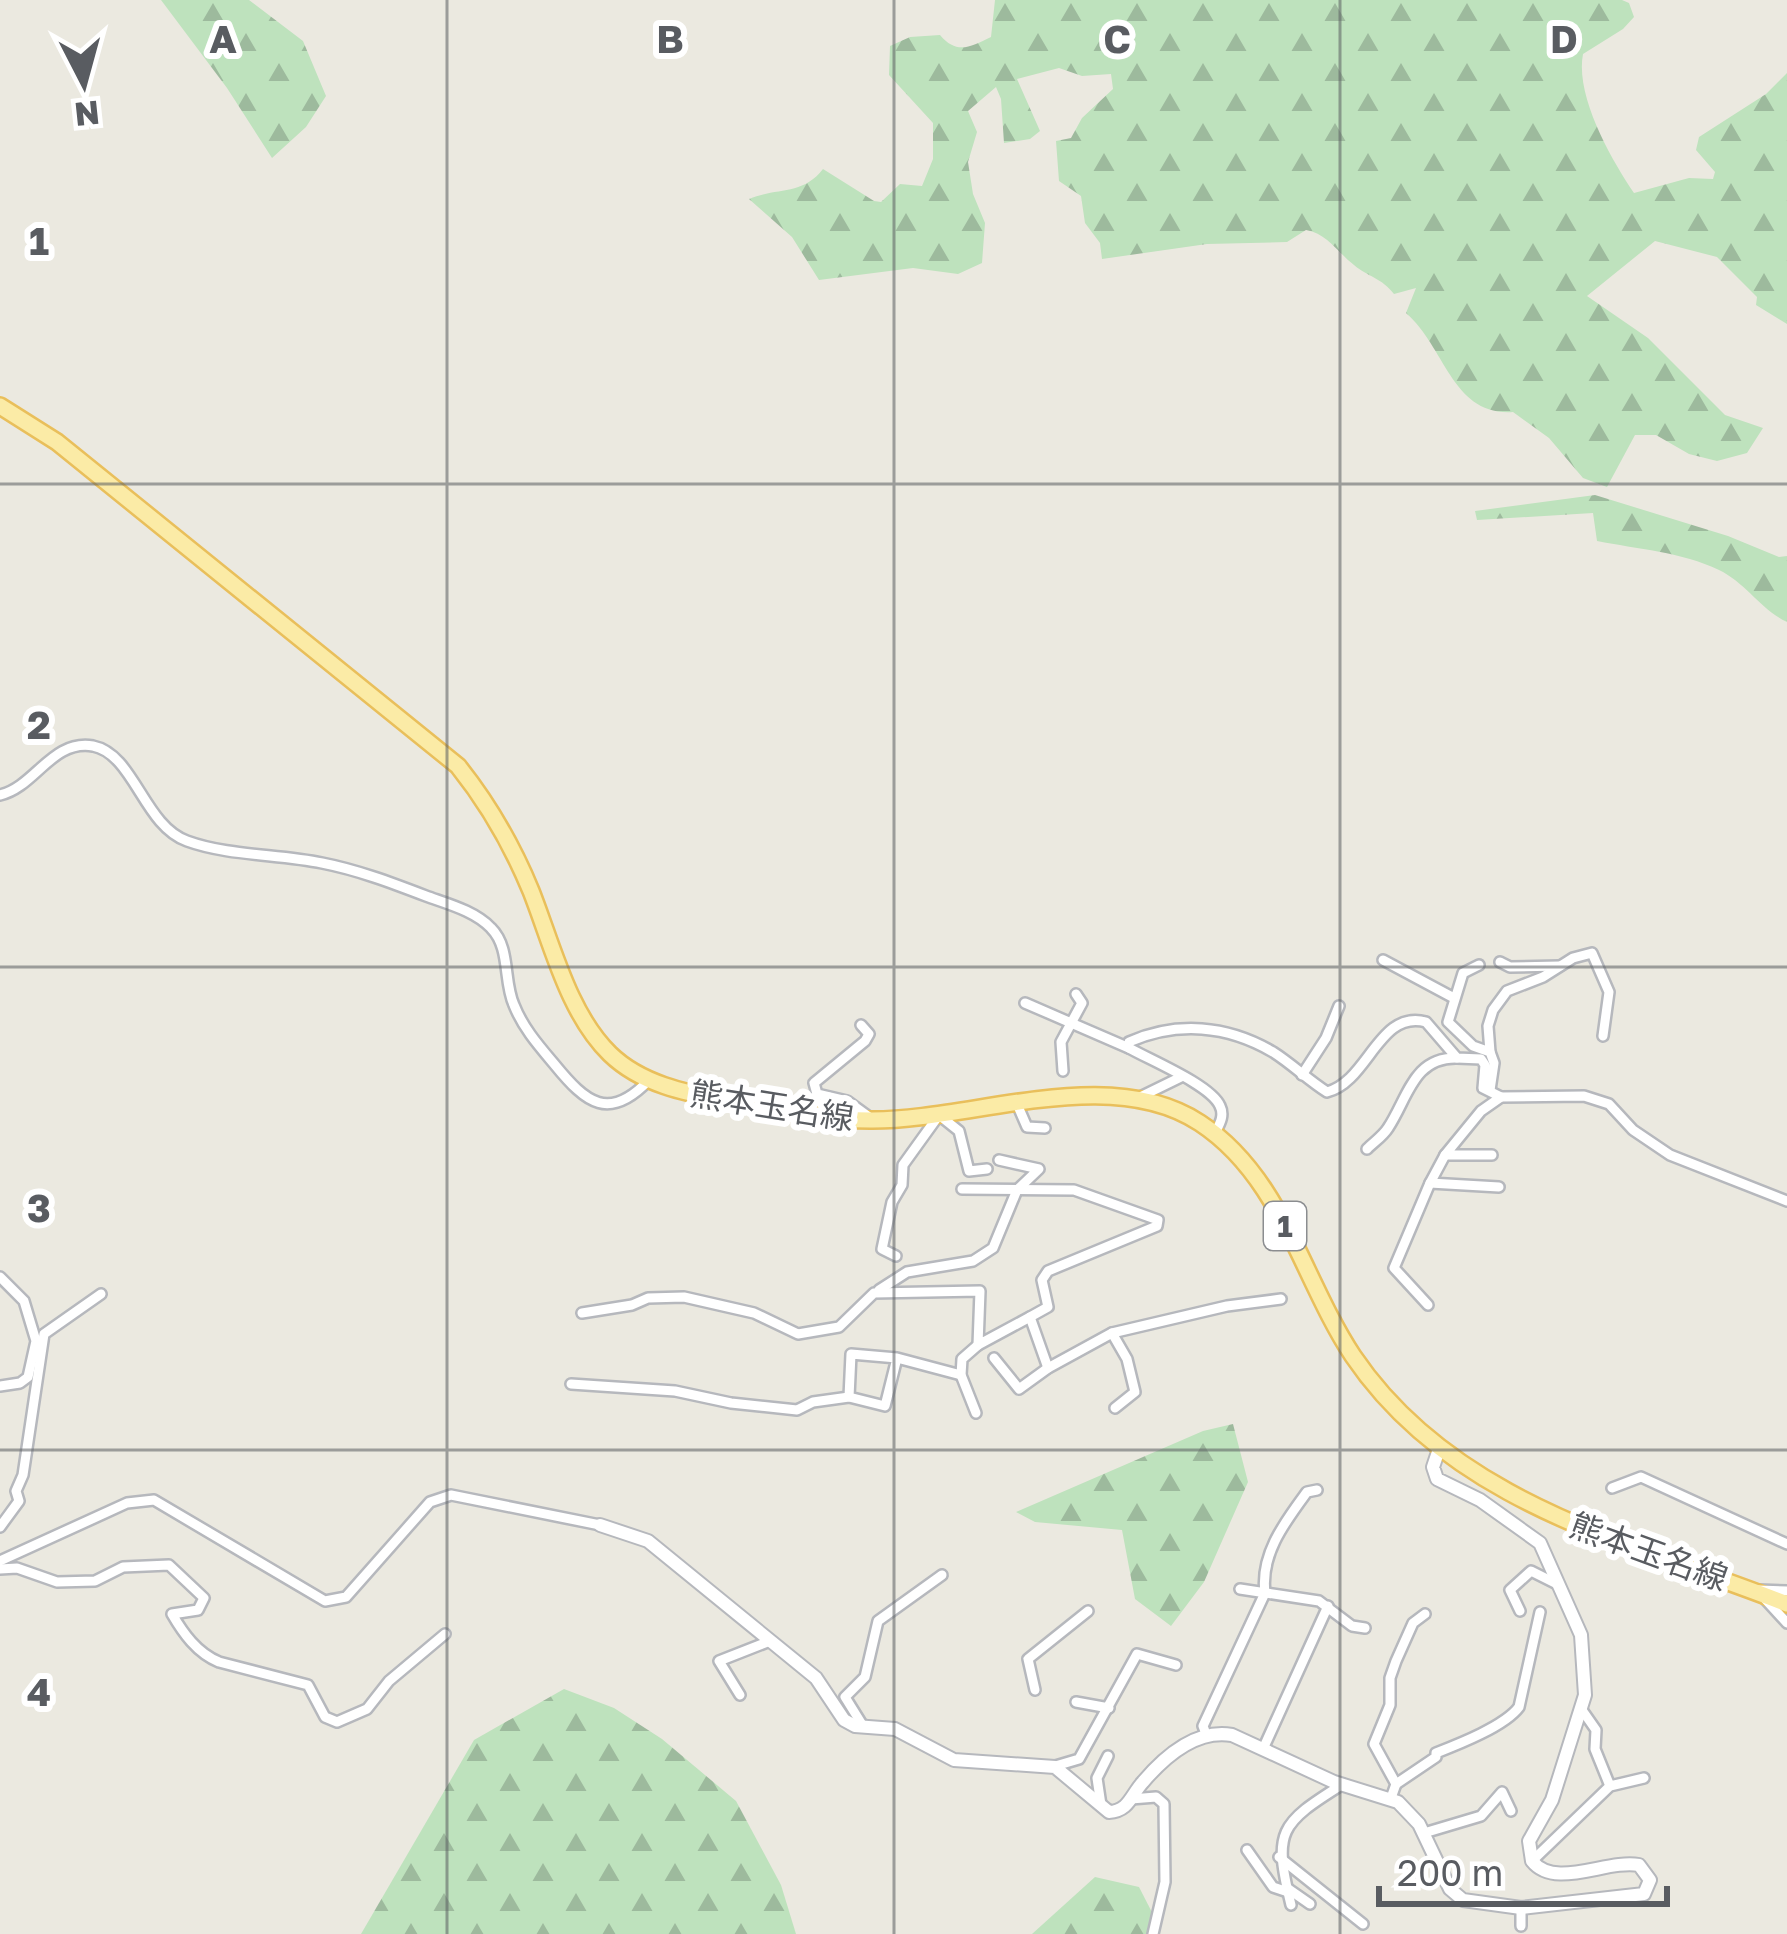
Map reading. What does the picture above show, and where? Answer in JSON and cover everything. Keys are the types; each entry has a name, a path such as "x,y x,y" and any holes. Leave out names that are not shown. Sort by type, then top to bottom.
{"main road":[{"name":"熊本玉名線","path":"0,406 57,442 458,766 492,808 587,1024 609,1053 649,1080 688,1093 811,1116 873,1120 1092,1096 1135,1100 1176,1111 1215,1133 1262,1186 1352,1354 1403,1415 1440,1446 1525,1504 1588,1532 1787,1604"}],"street":[{"path":"0,795 19,788 66,749 94,746 106,751 164,826 190,842 359,872 459,908 488,924 503,950 510,994 526,1030 572,1088 610,1105 623,1102 649,1080"},
{"path":"1490,1090 1494,1063 1488,1026 1507,991 1592,953 1609,992 1603,1036"},
{"path":"1383,960 1454,998"},
{"path":"1500,962 1510,967 1560,967"},
{"path":"1478,965 1463,973 1448,1022 1472,1046 1490,1052"},
{"path":"1063,1071 1060,1042 1082,1003 1076,994"},
{"path":"1025,1003 1129,1048 1209,1093 1221,1107 1222,1119 1215,1133"},
{"path":"1302,1076 1339,1006"},
{"path":"1129,1048 1129,1042 1156,1030 1209,1029 1274,1053 1327,1092 1349,1081 1395,1024 1408,1020 1426,1022 1457,1058"},
{"path":"861,1025 869,1034 865,1041 814,1083 817,1094 847,1101 873,1120"},
{"path":"1367,1149 1386,1131 1419,1071 1430,1063 1481,1059 1483,1088 1501,1097 1584,1096 1609,1105 1633,1130 1670,1155 1787,1201"},
{"path":"1135,1100 1181,1077"},
{"path":"1428,1305 1394,1268 1445,1155 1481,1111 1501,1097"},
{"path":"1017,1105 1027,1127 1045,1128"},
{"path":"896,1256 882,1250 892,1202 902,1185 903,1165 939,1115 958,1131 968,1172 987,1169"},
{"path":"1445,1155 1492,1155"},
{"path":"582,1312 648,1298 684,1298 754,1313 798,1334 839,1327 874,1293 908,1272 973,1261 993,1248 1017,1190 1039,1169 999,1160"},
{"path":"1430,1184 1499,1187"},
{"path":"962,1189 1074,1190 1158,1220 1156,1226 1048,1271 1042,1280 1048,1307 978,1345 962,1359 961,1375 976,1413"},
{"path":"0,1277 24,1301 36,1341 25,1381 0,1386"},
{"path":"874,1293 980,1291 978,1345"},
{"path":"0,1527 19,1501 16,1491 44,1334 101,1294"},
{"path":"994,1358 1019,1389 1112,1333 1227,1306 1281,1299"},
{"path":"1030,1317 1048,1368"},
{"path":"1112,1333 1127,1359 1135,1392 1115,1408"},
{"path":"849,1396 850,1354 897,1358 961,1375"},
{"path":"571,1384 675,1391 796,1410 849,1396 885,1406 897,1358"},
{"path":"1425,1614 1413,1623 1396,1661 1390,1678 1390,1705 1374,1744 1393,1791 1424,1833 1450,1889 1462,1900 1521,1908 1635,1897 1649,1890 1647,1871 1639,1864 1559,1874 1545,1873 1532,1861 1529,1841 1552,1800 1582,1711 1586,1678 1581,1635 1540,1543 1480,1500 1437,1479 1433,1467 1440,1446"},
{"path":"1612,1488 1641,1477 1787,1544"},
{"path":"1206,1734 1203,1726 1211,1706 1265,1593 1263,1578 1274,1551 1274,1537 1307,1492 1317,1490"},
{"path":"0,1565 128,1503 154,1500 325,1601 346,1597 430,1502 451,1495 600,1526 648,1541 816,1678 844,1720 865,1729 895,1730 954,1760 1052,1767 1079,1759 1137,1654 1176,1665"},
{"path":"0,1565 57,1582 95,1580 123,1567 169,1565 204,1598 198,1610 172,1613 187,1638 219,1662 308,1685 325,1717 338,1722 368,1709 389,1681 445,1634"},
{"path":"1520,1611 1510,1590 1531,1571 1559,1585"},
{"path":"865,1729 845,1696 865,1677 878,1621 942,1575"},
{"path":"1240,1588 1319,1601 1352,1626 1365,1628"},
{"path":"1758,1590 1787,1591"},
{"path":"1758,1590 1787,1624"},
{"path":"1263,1749 1328,1606"},
{"path":"1035,1690 1028,1659 1088,1611"},
{"path":"1052,1767 1073,1778 1102,1810 1119,1812 1144,1780 1190,1741 1206,1734 1232,1735 1343,1784 1393,1791 1436,1753 1513,1716 1520,1707 1540,1612"},
{"path":"740,1696 719,1661 770,1641"},
{"path":"1076,1702 1109,1708"},
{"path":"1582,1711 1596,1730 1594,1749 1610,1786"},
{"path":"1102,1810 1097,1778 1108,1756"},
{"path":"1532,1861 1610,1786 1644,1778"},
{"path":"1291,1905 1280,1857 1286,1831 1303,1809 1343,1784"},
{"path":"1424,1833 1481,1816 1502,1792 1511,1810"},
{"path":"1131,1799 1156,1797 1164,1804 1166,1882 1153,1934"},
{"path":"1247,1850 1273,1887 1310,1904"},
{"path":"1280,1857 1364,1924"},
{"path":"1521,1908 1521,1926"}],"green space":[{"path":"161,0 249,0 303,41 326,96 306,127 272,158 227,88"},
{"path":"995,0 1622,0 1629,3 1634,17 1583,54 1582,71 1597,126 1634,193 1689,178 1713,179 1715,172 1696,150 1699,137 1766,94 1787,73 1787,324 1756,305 1757,297 1717,257 1655,241 1587,296 1648,338 1725,415 1763,428 1747,453 1717,461 1689,454 1656,435 1635,435 1607,487 1583,478 1549,438 1513,412 1493,410 1463,392 1406,313 1416,288 1394,294 1314,232 1306,230 1287,242 1207,244 1102,259 1100,243 1085,223 1081,196 1059,181 1056,141 1071,138 1082,118 1113,89 1111,74 1082,76 1059,68 1017,79 1040,131 1030,139 1004,143 996,87 968,111 977,132 968,162 973,194 985,223 982,263 958,274 913,268 819,280 792,237 749,199 798,187 823,169 874,201 881,202 900,184 922,186 933,159 933,123 889,75 890,46 910,37 940,35 958,47 977,44 991,37"},
{"path":"1595,495 1787,556 1787,622 1729,575 1705,564 1597,541 1593,513 1477,520 1475,511"},
{"path":"1233,1424 1248,1482 1204,1582 1171,1626 1135,1599 1122,1530 1035,1522 1016,1512 1203,1431"},
{"path":"564,1689 614,1708 662,1739 736,1801 781,1885 796,1934 361,1934 474,1740"},
{"path":"1095,1877 1139,1887 1160,1928 1156,1934 1032,1934"}]}
